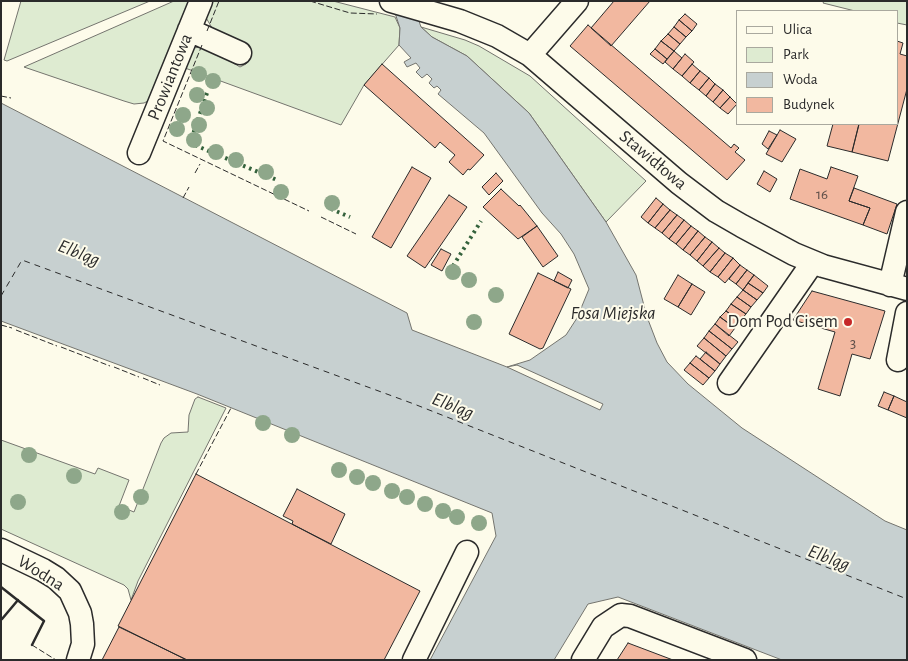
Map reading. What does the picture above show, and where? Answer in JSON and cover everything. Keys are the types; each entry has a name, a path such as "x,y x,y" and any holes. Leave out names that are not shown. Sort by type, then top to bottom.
{"street":[{"name":"Prowiantowa","path":"139,153 201,1"},
{"name":"Stawidłowa","path":"391,1 422,5 488,32 530,55 679,183 716,211 769,241 813,262 898,287"},
{"path":"530,55 577,1"},
{"path":"189,30 240,53"},
{"path":"898,287 907,212"},
{"path":"729,383 813,262"},
{"path":"898,360 907,313"},
{"name":"Wodna","path":"1,550 56,578 70,591 80,613 83,632 83,644 78,660"},
{"path":"414,660 467,552"},
{"path":"583,660 603,627 622,615 630,616 745,660"}],"green space":[{"path":"21,1 150,1 7,61 4,60"},
{"path":"174,1 192,1 148,101 144,103 134,104 24,67"},
{"path":"210,1 333,1 395,17 400,28 399,45 364,85 341,125 185,68 193,48 201,47 213,51 240,67 246,64 247,46 215,33 205,16"},
{"path":"824,1 907,1 907,25 898,23 898,10 851,10 823,3"},
{"path":"421,27 479,46 530,76 646,181 606,222 529,113 467,56 432,37"},
{"path":"198,397 226,408 138,581 131,600 128,589 124,585 1,529 1,440 95,474 98,468 129,480 119,506 134,512 161,443 171,433 188,432 189,415 195,399"}],"water":[{"path":"391,1 412,1 421,27 432,37 467,56 529,113 606,222 636,275 647,317 657,343 667,362 688,384 742,428 885,521 907,530 907,660 782,660 618,597 588,604 554,660 430,660 496,536 492,513 197,394 1,321 1,103 407,313 412,330 507,367 530,360 566,335 577,318 589,289 574,254 561,234 542,213 484,133 438,94 441,90 437,86 434,88 429,83 432,79 427,74 422,78 416,72 420,68 416,63 407,67 404,62 411,58 399,45 400,28"}],"pier":[{"path":"517,365 603,404 600,410 507,367"}],"building":[{"path":"614,1 650,1 611,46 591,28"},
{"path":"685,14 697,24 692,31 679,20"},
{"path":"679,20 692,31 686,37 674,27"},
{"path":"588,25 731,148 734,144 739,148 735,152 745,160 727,180 570,46"},
{"path":"674,27 686,37 680,44 668,34"},
{"path":"668,34 680,44 674,51 661,41"},
{"path":"661,41 674,51 667,59 655,49"},
{"path":"898,41 903,43 900,54 907,56 907,89 898,123"},
{"path":"655,49 667,59 663,64 650,54"},
{"path":"674,51 682,58 673,69 665,62"},
{"path":"685,54 694,62 682,76 673,69"},
{"path":"382,64 484,155 470,170 468,169 463,175 449,162 455,155 440,142 435,148 364,85"},
{"path":"692,64 700,71 690,83 682,76"},
{"path":"700,71 709,78 699,90 690,83"},
{"path":"709,78 715,84 706,96 699,90"},
{"path":"715,84 723,90 713,102 706,96"},
{"path":"723,90 730,97 720,108 713,102"},
{"path":"730,97 736,103 728,114 720,108"},
{"path":"833,125 859,125 852,152 827,146"},
{"path":"859,125 898,125 888,161 852,152"},
{"path":"780,130 796,139 782,162 766,154"},
{"path":"769,131 777,135 768,149 762,144"},
{"path":"412,167 431,178 391,248 372,237"},
{"path":"831,167 858,176 849,201 870,208 863,225 790,199 800,169 827,179"},
{"path":"764,171 777,179 770,192 757,184"},
{"path":"496,173 503,181 489,195 482,187"},
{"path":"854,188 897,204 887,234 863,225 870,208 849,201"},
{"path":"501,189 520,205 537,226 518,239 483,207"},
{"path":"449,195 467,207 425,268 407,256"},
{"path":"656,198 663,204 648,223 641,217"},
{"path":"663,204 670,210 655,228 648,223"},
{"path":"670,210 677,215 662,233 655,228"},
{"path":"677,215 684,220 669,239 662,233"},
{"path":"684,220 691,226 676,244 669,239"},
{"path":"537,226 558,256 543,267 522,237"},
{"path":"691,226 698,231 683,250 676,244"},
{"path":"698,231 705,237 690,255 683,250"},
{"path":"705,237 712,242 697,261 690,255"},
{"path":"712,242 719,248 703,266 697,261"},
{"path":"719,248 725,253 710,272 703,266"},
{"path":"441,249 451,254 442,271 431,265"},
{"path":"725,253 733,258 718,277 710,272"},
{"path":"733,258 740,265 725,283 718,277"},
{"path":"740,265 747,270 736,284 729,279"},
{"path":"747,270 754,275 743,290 736,284"},
{"path":"558,272 572,280 568,288 554,281"},
{"path":"538,273 571,289 543,348 540,349 509,334"},
{"path":"678,275 692,284 678,307 664,299"},
{"path":"754,275 768,286 763,293 748,283"},
{"path":"748,283 763,293 757,300 743,290"},
{"path":"692,284 705,292 691,315 678,307"},
{"path":"743,290 757,300 751,307 737,297"},
{"path":"812,291 885,311 870,359 852,354 840,396 818,389 835,332 793,320"},
{"path":"737,297 751,307 746,314 731,304"},
{"path":"731,304 746,314 740,321 726,311"},
{"path":"726,311 740,321 735,328 720,317"},
{"path":"720,317 735,328 729,336 715,324"},
{"path":"715,324 738,342 732,349 709,331"},
{"path":"709,331 732,349 726,356 704,338"},
{"path":"704,338 726,356 720,364 697,346"},
{"path":"706,352 720,364 715,371 700,359"},
{"path":"696,356 715,371 709,378 690,363"},
{"path":"690,363 709,378 703,385 684,370"},
{"path":"884,392 894,396 888,410 878,406"},
{"path":"894,396 907,402 907,418 888,410"},
{"path":"196,474 420,591 384,660 187,660 118,626"},
{"path":"297,489 345,514 331,544 292,524 293,521 283,516"},
{"path":"119,627 187,660 102,660"},
{"path":"628,643 673,660 617,660"}],"ferry route":[{"path":"1,296 22,260 414,404 907,599"}],"hedge":[{"path":"207,93 190,143 277,180"},
{"path":"331,209 350,217"},
{"path":"453,266 481,221"}],"fence":[{"path":"207,31 219,1"},
{"path":"310,1 350,13 377,14"},
{"path":"202,45 163,141 309,211"},
{"path":"1,96 11,98"},
{"path":"195,173 200,164"},
{"path":"183,198 189,187"},
{"path":"321,217 356,234"},
{"path":"1,325 12,328"},
{"path":"16,330 57,346"},
{"path":"61,347 110,366"},
{"path":"114,367 139,377"},
{"path":"143,378 160,385"},
{"path":"196,474 231,408"},
{"path":"32,645 56,660"}],"wall":[{"path":"1,587 44,621 32,645"},
{"path":"2,619 18,600"}],"place":[{"name":"Dom Pod Cisem","path":"848,322"}],"water label":[{"name":"Elbląg","path":"79,253"},
{"name":"Fosa Miejska","path":"613,313"},
{"name":"Elbląg","path":"453,406"},
{"name":"Elbląg","path":"829,558"}]}
